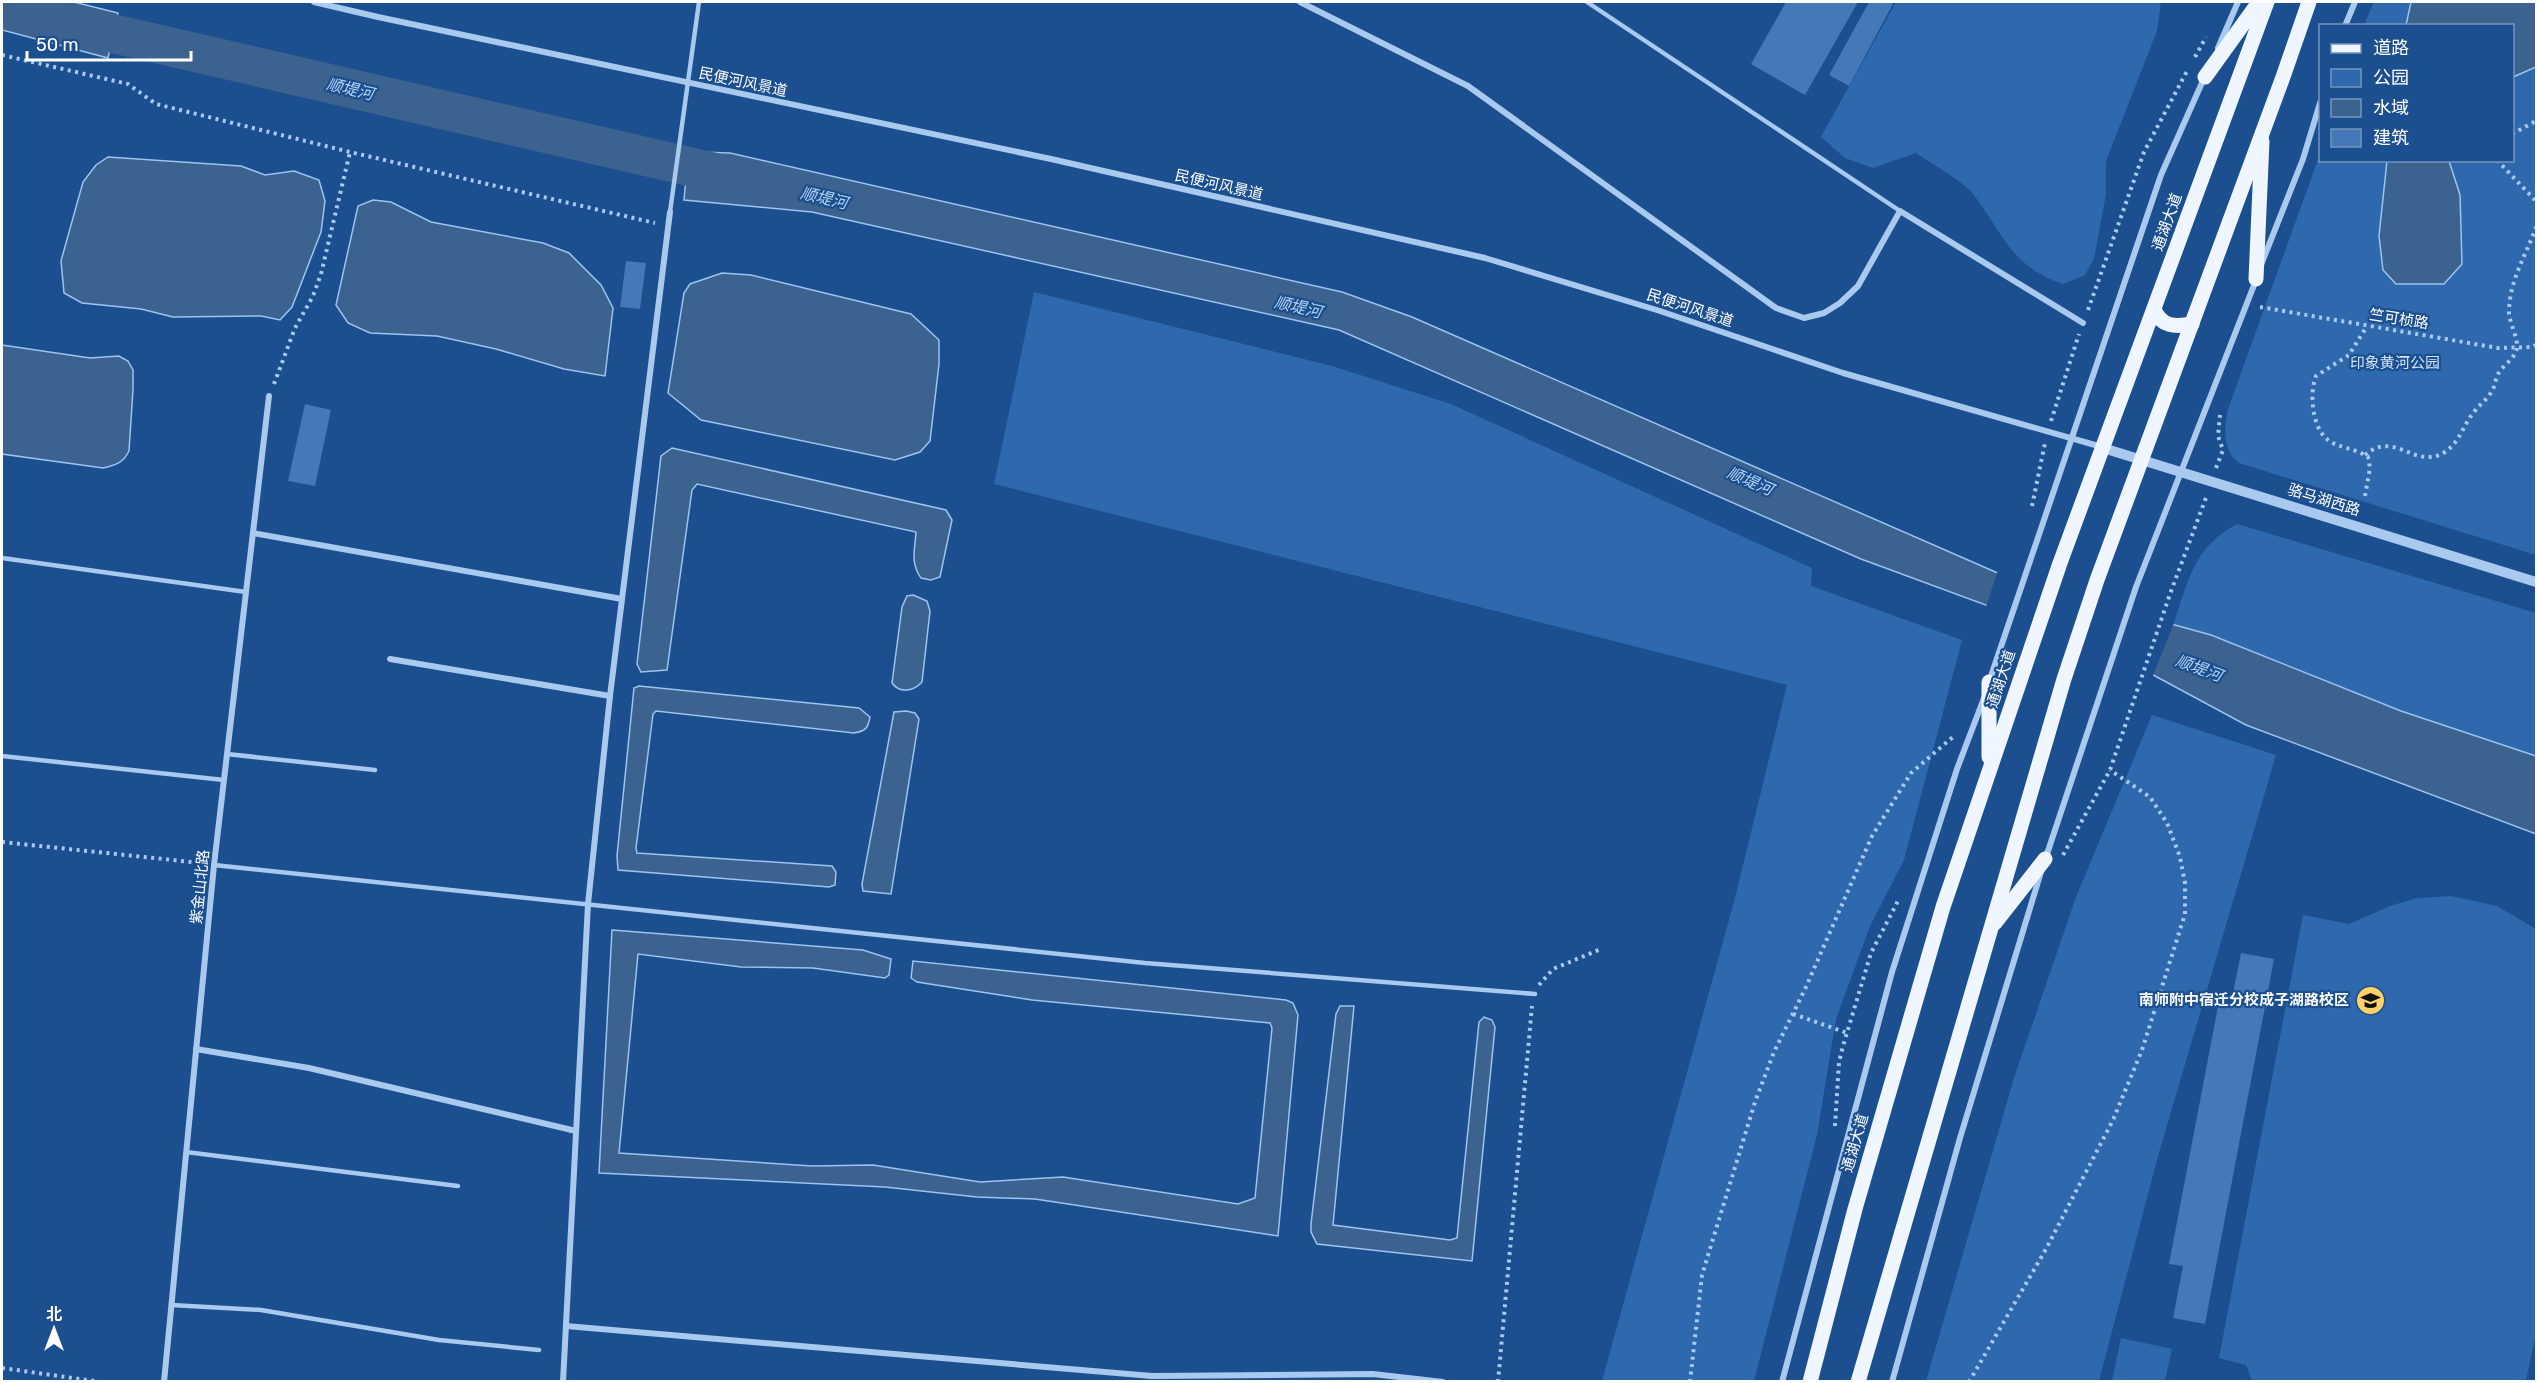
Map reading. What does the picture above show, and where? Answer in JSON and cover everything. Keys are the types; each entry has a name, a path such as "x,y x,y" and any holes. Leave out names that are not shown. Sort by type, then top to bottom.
{"main road":[{"path":"2205,77 2259,2"},
{"name":"通湖大道","path":"1810,1382 1855,1209 1936,929 2060,563 2267,2"},
{"path":"1858,1382 2064,680 2097,580 2283,77 2308,2"},
{"path":"2256,279 2263,128"},
{"path":"2154,309 2158,319 2164,323 2176,327 2192,324"},
{"path":"1989,682 1990,768"},
{"path":"1989,930 2045,859"}],"street":[{"name":"民便河风景道","path":"314,2 1051,159 1485,258 1660,310 1843,374 2103,448"},
{"path":"1300,2 1468,86 1776,308 1804,318 1824,313 1858,286 1900,211 2083,323"},
{"path":"1782,1382 1892,972 1957,769 2004,640 2161,175 2238,2"},
{"path":"2346,24 2355,2"},
{"path":"1892,1382 1960,1138 2045,859 2136,587 2303,159 2319,106"},
{"path":"563,1382 588,904 610,696 670,213"},
{"name":"紫金山北路","path":"164,1382 214,865 269,396"},
{"name":"骆马湖西路","path":"2103,448 2536,582"},
{"path":"253,533 622,599"},
{"path":"390,659 610,696"},
{"path":"196,1049 309,1068 576,1131"},
{"path":"566,1326 1152,1376 1373,1374 1443,1382"}],"lane":[{"path":"670,213 699,2"},
{"path":"1587,2 1900,211"},
{"path":"2,558 246,592"},
{"path":"227,754 375,770"},
{"path":"2,756 224,780"},
{"path":"214,865 1145,963 1535,994"},
{"path":"186,1152 458,1186"},
{"path":"171,1305 261,1310 439,1340 539,1350"}],"path":[{"path":"2032,509 2047,432 2144,152 2208,32"},
{"path":"2,55 128,84 156,104 350,152 668,225"},
{"path":"2514,133 2536,121"},
{"path":"269,396 295,328 313,296 321,274 350,152"},
{"path":"2499,162 2534,199 2536,205"},
{"path":"2365,455 2372,449 2391,446 2426,459 2452,447 2472,413 2487,398 2499,373 2513,357 2517,347 2509,315 2510,299 2517,270 2536,226"},
{"path":"2255,317 2263,296"},
{"name":"竺可桢路","path":"2259,307 2498,348 2535,347"},
{"path":"2365,496 2370,468 2368,457 2327,440 2321,432 2311,398 2316,376 2349,355 2367,326"},
{"path":"2060,862 2110,770 2170,594 2223,450 2218,436 2220,414"},
{"path":"1690,1382 1702,1275 1755,1102 1774,1052 1872,836 1911,773 1959,732"},
{"path":"1969,1382 2046,1249 2113,1120 2142,1050 2185,914 2185,883 2180,857 2167,824 2150,797 2110,770"},
{"path":"2,842 214,865"},
{"path":"1498,1382 1532,1002 1538,985 1553,969 1601,949"},
{"path":"1792,1014 1847,1033"},
{"path":"2,1368 101,1382"}],"green space":[{"path":"1896,2 2161,2 2157,31 2106,161 2106,194 2094,259 2085,275 2063,284 2031,268 2010,247 1968,189 1916,153 1873,168 1845,158 1821,137"},
{"name":"印象黄河公园","path":"2374,2 2536,2 2536,555 2239,463 2233,458 2227,445 2225,431 2228,409 2319,157 2319,162 2514,162 2514,24 2364,24"},
{"path":"1034,292 1332,366 1451,404 1812,568 1811,586 1962,640 1904,860 1870,926 1836,1019 1817,1135 1754,1381 1602,1381 1735,898 1787,685 994,484"},
{"path":"2237,524 2536,613 2536,756 2401,711 2211,635 2173,626 2188,580 2201,555 2222,533"},
{"path":"2152,715 2276,755 2158,1156 2099,1381 1926,1381 2014,1078 2076,897"},
{"name":"南师附中宿迁分校成子湖路校区","path":"2451,896 2497,906 2536,929 2536,1334 2526,1380 2252,1381 2246,1365 2219,1358 2303,915 2349,924 2390,906 2417,898"},
{"path":"2121,1338 2172,1349 2165,1381 2112,1381"}],"water":[{"path":"2,2 74,2 118,13 108,58 2,30"},
{"path":"2411,2 2536,2 2536,67 2514,77 2514,24 2406,24"},
{"path":"699,152 730,153 1342,292 1412,317 2016,581 2211,635 2401,711 2536,756 2536,834 2246,725 2105,649 1861,559 1339,330 812,212 684,200 688,155"},
{"path":"108,157 241,166 265,175 294,171 319,180 325,201 321,232 292,307 280,320 261,316 173,317 141,309 82,303 64,293 61,261 83,182 96,165"},
{"path":"2387,162 2449,162 2460,195 2462,264 2444,284 2396,284 2383,270 2379,236"},
{"path":"373,200 391,202 431,222 543,243 569,253 601,285 613,308 605,376 564,369 496,349 437,336 370,333 348,323 336,305 358,206"},
{"path":"722,273 751,275 911,314 939,340 939,364 930,441 920,452 895,460 701,420 668,393 684,293 690,284"},
{"path":"2,345 90,358 119,356 128,361 133,370 133,389 129,451 122,461 103,468 2,454"},
{"path":"672,448 946,510 952,520 940,577 931,580 921,578 915,567 916,532 697,484 692,490 667,670 641,672 637,664 661,456"},
{"path":"913,595 927,601 930,611 922,682 915,688 903,690 892,683 902,607 907,596"},
{"path":"639,686 859,708 870,717 866,728 854,733 656,711 653,714 637,853 832,866 836,872 835,885 829,887 618,870 617,856 634,688"},
{"path":"894,712 915,713 919,719 891,894 863,891 862,884"},
{"path":"612,930 863,950 891,959 889,975 885,978 813,968 741,967 638,954 619,1153 812,1166 873,1165 980,1182 1063,1177 1238,1204 1255,1198 1272,1028 1270,1023 1032,1000 917,982 911,978 913,961 1286,1000 1293,1003 1298,1015 1278,1236 1035,1199 977,1197 885,1187 599,1173"},
{"path":"1340,1006 1354,1006 1333,1225 1450,1240 1457,1238 1479,1022 1484,1017 1492,1020 1495,1027 1472,1261 1317,1244 1311,1232 1311,1224 1336,1014"}],"pier":[{"path":"1998,570 2017,578 2174,623 2152,678 2104,652 1986,607"}],"building":[{"path":"1786,2 1858,2 1805,95 1751,64"},
{"path":"1869,2 1894,2 1849,86 1829,75"},
{"path":"626,261 646,263 640,309 620,307"},
{"path":"305,404 331,410 315,486 288,481"},
{"path":"2241,953 2274,959 2205,1324 2173,1318 2183,1266 2169,1264 2219,1001 2231,1003"}],"waterway":[{"name":"顺堤河","path":"2,8 739,178"}],"place":[{"name":"南师附中宿迁分校成子湖路校区","path":"2370,1000"}]}
